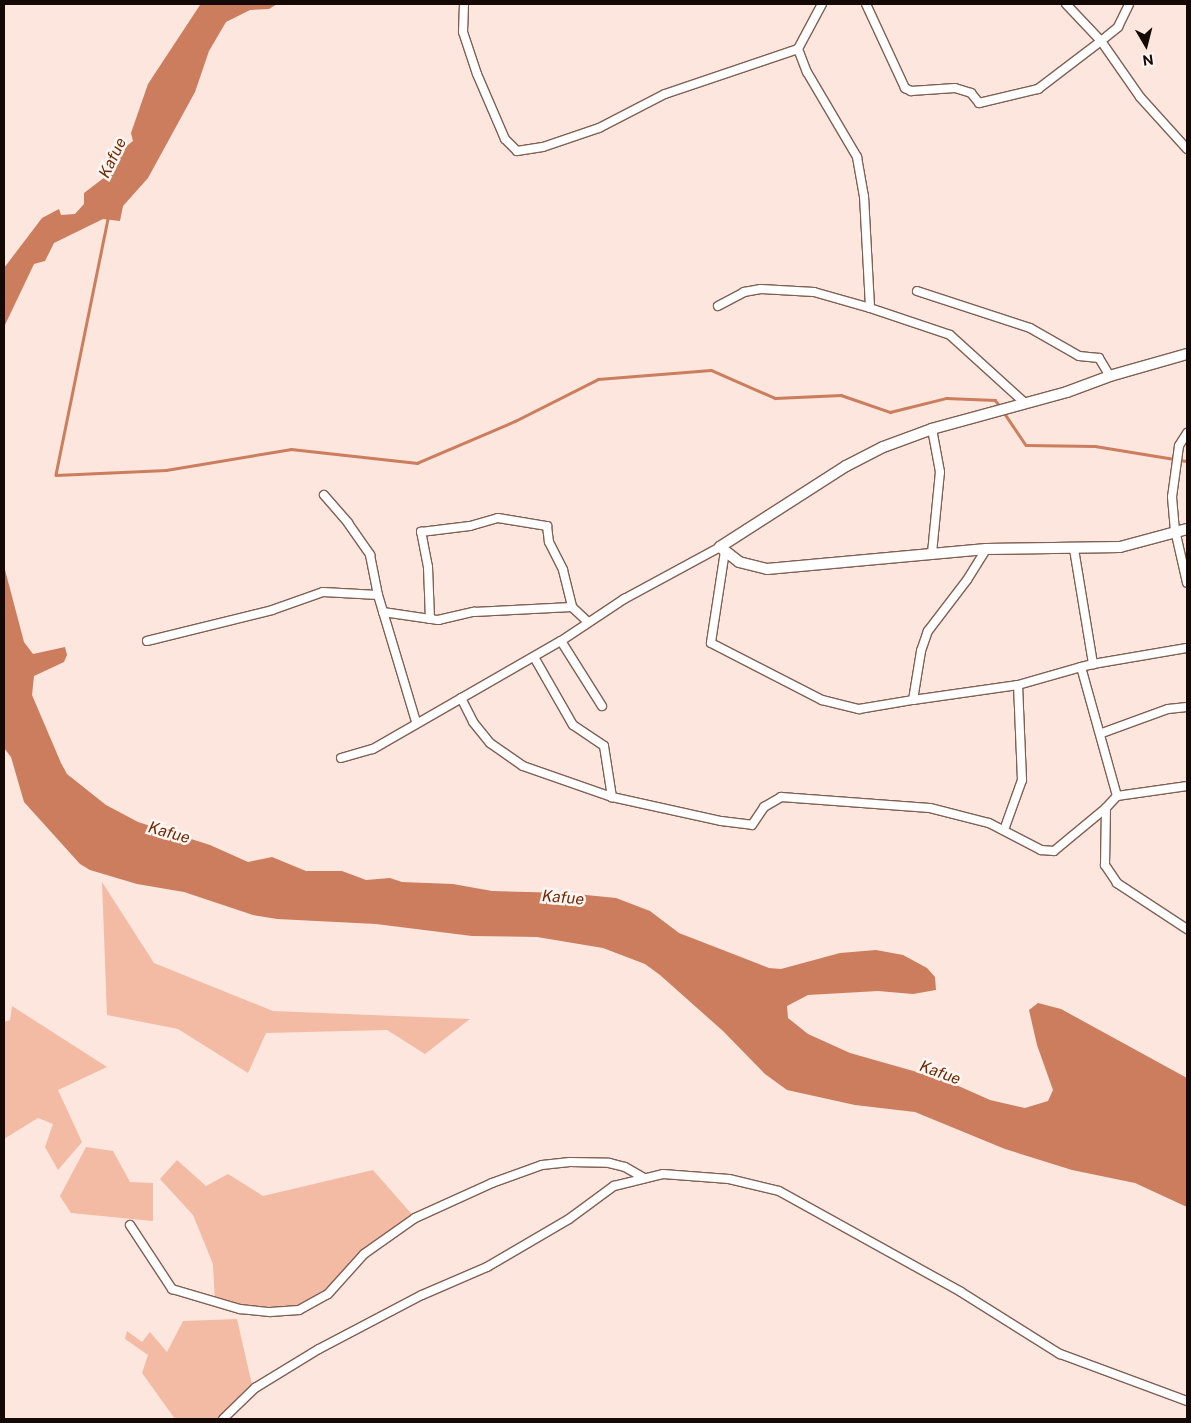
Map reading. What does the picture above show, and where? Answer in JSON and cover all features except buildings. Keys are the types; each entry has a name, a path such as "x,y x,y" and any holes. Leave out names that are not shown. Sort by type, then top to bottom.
{"street":[{"path":"464,4 463,32 477,74 505,139 517,151 542,147 589,131 665,94 798,49 822,4"},
{"path":"866,4 905,88 911,91 955,88 971,93 979,103 1038,89 1118,27 1129,4"},
{"path":"1066,4 1102,41 1140,97 1187,149"},
{"path":"798,49 807,72 850,142 861,174 870,308"},
{"path":"718,306 744,292 760,289 814,292 870,308 950,335 1024,402"},
{"path":"917,291 1030,328 1079,356 1099,358 1110,376"},
{"path":"341,758 373,749 416,722 534,657 561,641 587,621 722,549 846,466 883,448 932,429 1024,402 1067,392 1110,376 1187,354"},
{"path":"932,429 940,472 932,553"},
{"path":"1187,432 1179,446 1172,497 1175,530 1187,580"},
{"path":"324,495 367,550 378,596 416,722"},
{"path":"430,620 428,567 421,532 470,526 493,518 547,526 549,542 563,570 572,607 587,621"},
{"path":"722,549 739,562 767,568 986,549 1120,547 1175,530 1187,529"},
{"path":"722,549 711,643 822,700 859,709 1018,685 1094,664 1187,648"},
{"path":"913,700 921,651 928,631 967,580 986,549"},
{"path":"1074,549 1094,664"},
{"path":"147,641 272,610 323,592 378,596"},
{"path":"383,612 430,620 474,612 572,607"},
{"path":"561,641 602,706"},
{"path":"534,657 573,725 604,746 612,797"},
{"path":"1081,668 1102,733 1117,796"},
{"path":"1004,830 1022,780 1018,685"},
{"path":"461,698 484,736 504,754 523,766 612,797 746,825 755,822 770,802 781,797 930,808 963,815 1004,830 1041,850 1054,851 1106,808 1117,796 1187,786"},
{"path":"1102,733 1168,710 1187,707"},
{"path":"1106,808 1103,856 1108,874 1158,912 1187,929"},
{"path":"130,1225 172,1290 240,1309 289,1311 315,1304 328,1294 364,1254 416,1218 492,1183 542,1165 570,1162 609,1163 625,1167 644,1178"},
{"path":"223,1419 254,1388 318,1349 422,1295 487,1267 569,1219 614,1186 663,1174 748,1182 779,1191 961,1292 1060,1354 1187,1401"}],"shaded area":[{"path":"102,882 154,963 273,1011 470,1019 425,1054 387,1030 266,1033 248,1073 178,1029 107,1015"},
{"path":"12,1006 107,1067 58,1090 82,1142 58,1170 45,1147 53,1124 38,1118 4,1139 4,1022 10,1020"},
{"path":"86,1147 113,1151 130,1182 153,1183 153,1221 71,1213 60,1196"},
{"path":"177,1160 206,1186 228,1174 263,1196 373,1170 415,1218 364,1254 315,1304 270,1312 215,1304 213,1264 193,1215 160,1179"},
{"path":"237,1319 252,1385 217,1419 175,1419 142,1373 148,1355 125,1339 127,1331 142,1342 150,1332 167,1352 183,1321"}],"water":[{"name":"Kafue","path":"277,4 269,9 250,10 226,22 209,51 195,92 148,178 123,206 120,221 103,219 54,243 45,261 34,264 4,327 4,268 42,218 59,209 61,215 75,214 84,204 84,193 105,177 106,162 133,141 131,133 148,84 200,5"},
{"name":"Kafue","path":"4,566 24,642 33,654 65,647 67,655 64,662 34,676 32,695 61,763 67,774 106,805 138,822 210,845 248,862 272,857 306,871 342,871 366,880 390,878 402,882 453,884 492,891 566,893 616,898 650,911 679,933 769,968 781,969 840,953 876,950 903,955 927,968 935,977 936,990 913,994 878,991 808,995 787,1006 788,1018 808,1034 850,1053 945,1080 990,1100 1025,1108 1048,1101 1053,1090 1037,1045 1029,1010 1038,1003 1061,1009 1187,1078 1187,1207 1135,1183 1072,1170 1005,1149 915,1112 855,1105 787,1090 765,1074 723,1031 660,975 645,964 603,948 537,937 472,936 376,924 277,919 253,915 184,892 137,884 90,870 80,864 24,802 11,757 4,748"}],"waterway":[{"path":"108,219 56,475 166,470 291,449 417,463 515,421 598,379 711,370 775,398 841,395 890,412 946,398 995,400 1000,406"},
{"path":"1005,414 1026,445 1095,446 1174,459"},
{"path":"1179,460 1187,461"}]}
